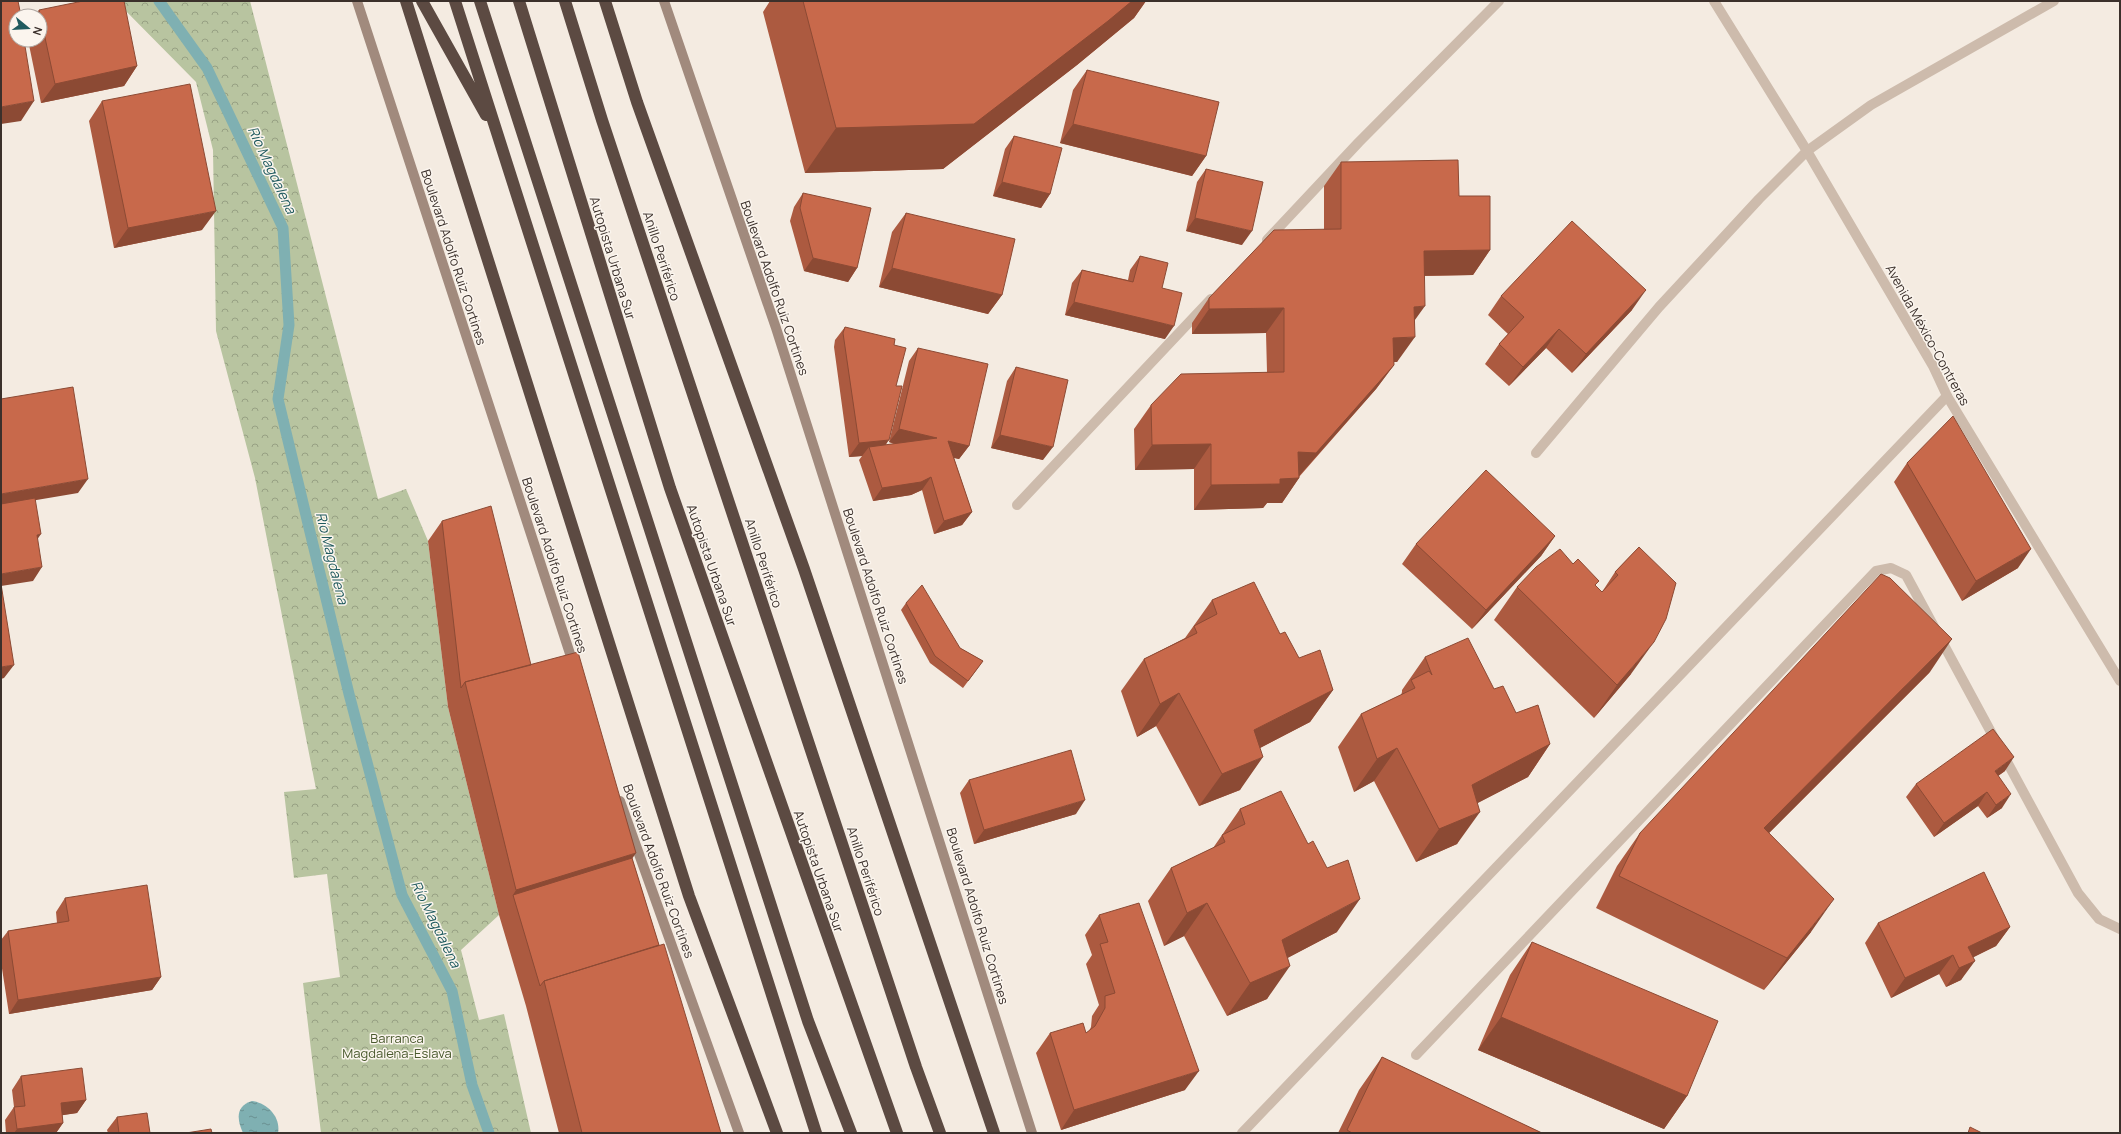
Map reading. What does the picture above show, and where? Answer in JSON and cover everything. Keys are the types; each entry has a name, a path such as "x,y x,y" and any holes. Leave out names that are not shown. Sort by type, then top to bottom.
{"highway":[{"path":"406,1 689,896 777,1133"},
{"path":"422,1 499,140"},
{"path":"455,1 816,1133"},
{"path":"480,1 806,1013 851,1133"},
{"name":"Autopista Urbana Sur","path":"519,1 670,488 897,1133"},
{"name":"Anillo Periférico","path":"565,1 625,188 916,1067 940,1133"},
{"path":"605,1 637,102 804,569 994,1133"}],"main road":[{"name":"Boulevard Adolfo Ruiz Cortines","path":"357,1 578,677"},
{"name":"Boulevard Adolfo Ruiz Cortines","path":"664,1 776,328 1032,1133"},
{"name":"Boulevard Adolfo Ruiz Cortines","path":"616,790 739,1133"}],"street":[{"path":"1261,246 1359,142 1499,1"},
{"name":"Avenida México-Contreras","path":"1714,1 1807,152 1933,366 1947,396 2117,668 2120,681"},
{"path":"1536,454 1659,307 1759,199 1807,152 1871,105 2054,1"},
{"path":"1017,505 1218,292"},
{"path":"1242,1133 1947,396"},
{"path":"1416,1055 1876,571 1891,568 1906,575 2078,893 2099,919 2120,929"}],"green space":[{"name":"Barranca Magdalena-Eslava","path":"116,1 250,1 378,499 406,489 428,541 448,707 499,915 461,950 479,1020 504,1014 531,1133 321,1133 303,983 340,977 327,874 294,878 284,792 316,789 255,478 216,331 213,150 196,82"}],"water":[{"path":"252,1101 258,1102 272,1112 277,1122 278,1133 243,1133 239,1123 240,1110 246,1103"}],"building":[{"path":"1,1 18,1 19,8 8,8 8,48 25,48 34,101 1,107"},
{"path":"83,1 124,1 137,66 55,84 47,48 48,8"},
{"path":"803,1 1132,1 974,124 836,128"},
{"path":"1087,70 1219,102 1206,156 1073,124"},
{"path":"190,84 216,211 128,228 102,101"},
{"path":"1014,136 1062,148 1050,194 1002,182"},
{"path":"1458,160 1459,196 1490,196 1490,250 1424,251 1425,306 1414,307 1415,337 1393,338 1394,365 1316,453 1298,452 1299,478 1280,479 1280,484 1211,485 1211,444 1152,445 1151,405 1181,374 1284,372 1284,308 1209,309 1209,298 1274,230 1341,229 1341,162"},
{"path":"1206,169 1263,182 1252,231 1195,218"},
{"path":"803,193 871,208 857,268 813,258 800,208"},
{"path":"906,213 1015,239 1002,295 892,268"},
{"path":"1572,221 1646,290 1586,354 1559,329 1523,367 1499,344 1524,317 1501,296"},
{"path":"1140,256 1168,263 1162,288 1182,293 1174,326 1074,302 1082,270 1133,282"},
{"path":"845,327 895,339 894,345 906,348 896,386 902,386 889,440 859,443 843,333"},
{"path":"918,348 988,364 969,446 948,441 972,512 944,521 931,477 921,482 882,488 869,447 937,438 899,429"},
{"path":"1016,367 1068,380 1053,447 1000,435"},
{"path":"73,387 88,479 1,494 1,399"},
{"path":"1953,416 2031,549 1976,581 1907,463"},
{"path":"1486,470 1555,536 1486,610 1416,544"},
{"path":"35,498 41,534 37,535 42,567 1,574 1,504"},
{"path":"491,506 531,665 465,682 461,688 442,521"},
{"path":"1639,547 1676,583 1666,619 1654,642 1617,685 1517,587 1536,567 1560,549 1573,564 1578,559 1599,581 1595,585 1602,592 1618,575 1615,572"},
{"path":"1881,574 1890,578 1952,639 1764,828 1834,899 1787,958 1619,876 1640,833"},
{"path":"1254,582 1280,634 1285,632 1299,658 1320,650 1333,690 1254,730 1263,757 1222,774 1179,693 1160,704 1144,659 1197,633 1194,626 1217,614 1212,600"},
{"path":"1,584 14,665 1,667"},
{"path":"922,585 960,648 983,661 968,681 935,656 906,603"},
{"path":"1468,638 1494,689 1503,686 1516,713 1538,705 1550,744 1472,785 1480,812 1439,829 1397,748 1377,759 1361,714 1415,688 1411,680 1429,671 1432,675 1425,657"},
{"path":"578,652 636,853 516,890 465,682"},
{"path":"1993,729 2014,757 1995,771 2011,794 1996,805 1987,792 1944,823 1916,784"},
{"path":"1071,750 1085,800 984,830 969,780"},
{"path":"1281,791 1308,844 1313,841 1327,868 1348,860 1360,899 1282,940 1290,966 1250,983 1207,903 1187,913 1171,868 1225,842 1222,835 1245,824 1240,809"},
{"path":"632,858 659,945 544,981 540,986 513,895"},
{"path":"1984,872 2010,927 1968,947 1975,961 1959,968 1953,955 1905,978 1878,923"},
{"path":"147,885 161,977 18,1000 8,931 69,921 65,898"},
{"path":"1139,903 1199,1071 1074,1110 1050,1033 1083,1023 1086,1033 1095,1026 1105,1008 1105,996 1115,993 1100,944 1108,942 1099,915"},
{"path":"1532,942 1718,1021 1687,1096 1501,1017"},
{"path":"664,944 721,1133 582,1133 544,981"},
{"path":"1382,1057 1542,1133 1352,1133 1347,1130"},
{"path":"82,1068 86,1100 61,1103 63,1123 17,1129 14,1107 25,1106 21,1076"},
{"path":"147,1113 150,1133 119,1133 117,1117"},
{"path":"1970,1127 1982,1133 1968,1133"},
{"path":"211,1129 212,1133 186,1133"}],"waterway":[{"name":"Río Magdalena","path":"159,1 207,68 283,228 289,325 278,399 349,694 402,895 452,991 472,1085 489,1133"}]}
